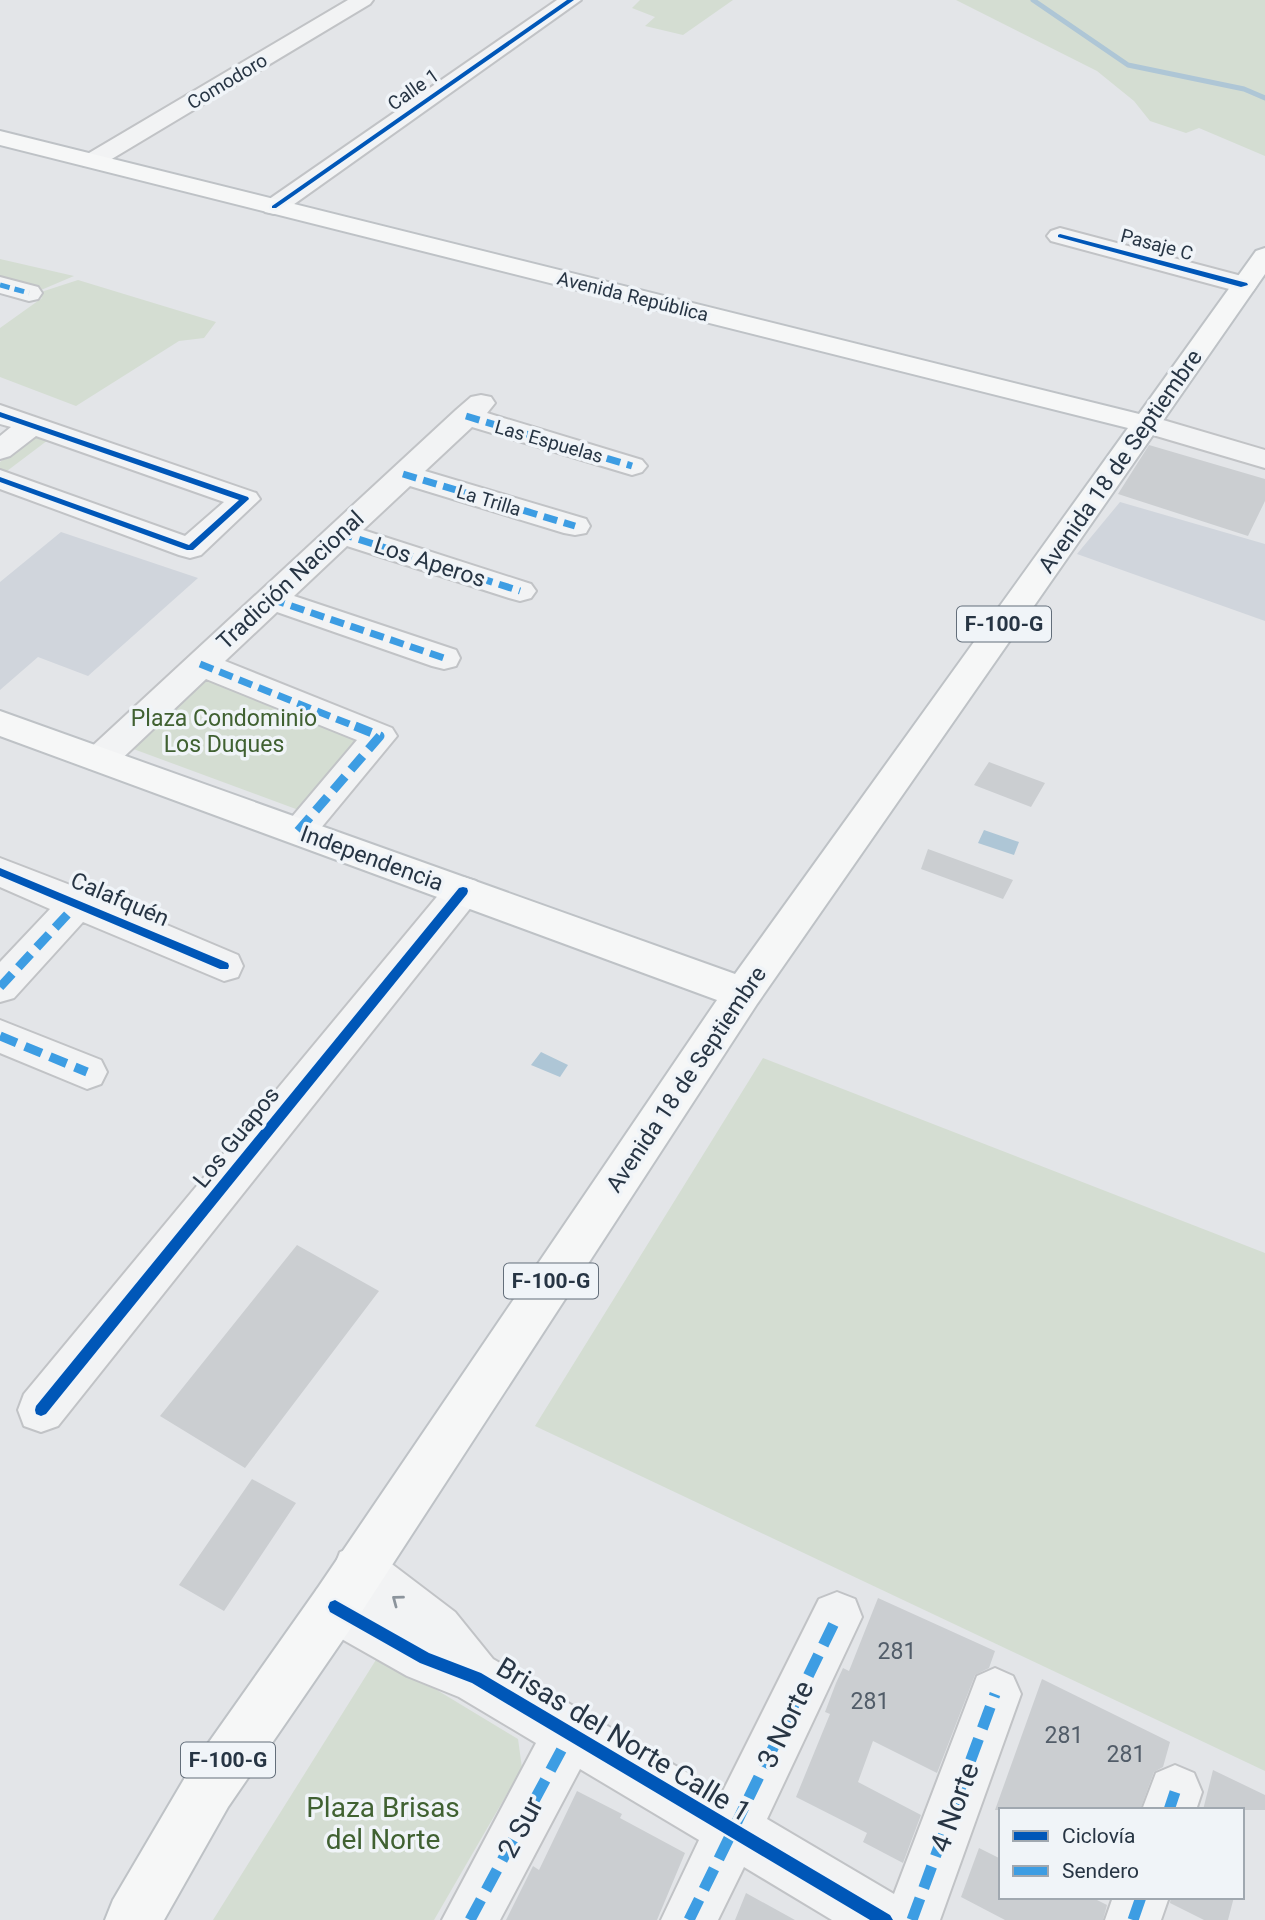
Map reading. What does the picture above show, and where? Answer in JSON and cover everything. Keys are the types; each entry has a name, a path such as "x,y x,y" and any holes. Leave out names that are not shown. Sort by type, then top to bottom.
{"main road":[{"name":"Avenida República","path":"0,138 1146,424"},
{"name":"Avenida 18 de Septiembre","path":"133,1920 209,1788 346,1588 743,993 1265,256"},
{"name":"Independencia","path":"0,723 743,993"}],"street":[{"name":"Comodoro","path":"92,161 363,0"},
{"name":"Calle 1","path":"274,207 571,0"},
{"name":"Pasaje C","path":"1060,236 1244,285"},
{"path":"0,285 29,293"},
{"name":"Las Espuelas","path":"473,410 632,466"},
{"name":"Tradición Nacional","path":"100,759 473,410"},
{"path":"0,414 245,499 190,548 0,480"},
{"name":"Avenida República","path":"1146,424 1265,459"},
{"path":"0,450 32,425"},
{"name":"La Trilla","path":"403,474 575,526"},
{"name":"Los Aperos","path":"339,533 520,591"},
{"path":"271,599 444,658"},
{"path":"200,664 380,736 298,831"},
{"name":"Calafquén","path":"0,872 224,966"},
{"name":"Los Guapos","path":"41,1410 463,891"},
{"path":"0,987 78,903"},
{"path":"0,1036 87,1072"},
{"name":"Brisas del Norte Calle 1","path":"346,1588 425,1658 476,1678 885,1920"},
{"name":"3 Norte","path":"690,1920 837,1617"},
{"name":"4 Norte","path":"912,1920 995,1694"},
{"name":"2 Sur","path":"470,1920 570,1734"},
{"path":"1133,1920 1140,1899"}],"shaded area":[{"path":"1120,502 1265,544 1265,621 1077,554"},
{"path":"61,532 198,578 88,676 38,657 0,690 0,582"}],"green space":[{"path":"640,0 733,0 683,35 645,26 655,17 632,8"},
{"path":"956,0 1265,0 1265,156 1199,128 1186,133 1150,121 1134,101 1097,71"},
{"path":"0,259 74,276 34,293 0,284"},
{"path":"78,280 216,322 204,338 179,341 76,406 0,377 0,328 42,298 38,293"},
{"path":"39,433 52,437 3,474 0,473 0,462"},
{"name":"Plaza Condominio Los Duques","path":"202,671 370,735 304,812 128,747"},
{"path":"763,1058 1265,1253 1265,1771 535,1426"},
{"name":"Plaza Brisas del Norte","path":"379,1655 518,1739 522,1768 434,1920 213,1920"}],"water":[{"path":"984,830 1019,842 1014,855 978,843"},
{"path":"541,1052 568,1065 560,1077 531,1065"}],"building":[{"path":"1149,445 1265,479 1265,501 1248,536 1118,494"},
{"path":"989,762 1045,783 1031,807 974,785"},
{"path":"928,849 1013,880 1003,899 921,869"},
{"path":"297,1245 379,1291 245,1468 160,1416"},
{"path":"252,1479 296,1503 224,1611 179,1585"},
{"path":"878,1598 995,1651 989,1668 975,1675 937,1773 873,1741 858,1782 921,1815 903,1863 863,1842 867,1833 796,1797 830,1714 825,1712 836,1683 843,1668 849,1671"},
{"path":"1042,1679 1170,1742 1163,1767 1154,1772 1141,1808 995,1810"},
{"path":"1213,1770 1265,1795 1265,1810 1204,1808"},
{"path":"577,1791 622,1814 620,1818 685,1853 657,1920 506,1920 533,1866 539,1870"},
{"path":"979,1848 999,1858 999,1899 1095,1899 1107,1905 1103,1920 1005,1920 961,1897"},
{"path":"746,1893 795,1920 735,1920"},
{"path":"1171,1899 1233,1899 1228,1920 1204,1920 1170,1903"}],"waterway":[{"path":"1033,0 1128,65 1244,89 1265,98"}],"marked path":[{"path":"0,285 29,293"},
{"path":"466,416 632,466"},
{"path":"403,474 575,526"},
{"path":"339,533 520,591"},
{"path":"271,599 444,658"},
{"path":"200,664 380,736 298,831"},
{"path":"0,987 78,903"},
{"path":"0,1036 87,1072"},
{"path":"689,1920 837,1617"},
{"path":"912,1920 995,1694"},
{"path":"470,1920 570,1734"},
{"path":"1170,1808 1175,1792"},
{"path":"1133,1920 1140,1899"}],"cycle path":[{"path":"274,207 571,0"},
{"path":"1060,236 1244,285"},
{"path":"0,414 245,499 190,548 0,479"},
{"path":"0,872 224,966"},
{"path":"41,1410 463,891"},
{"path":"335,1607 425,1658 476,1678 885,1920"}]}
